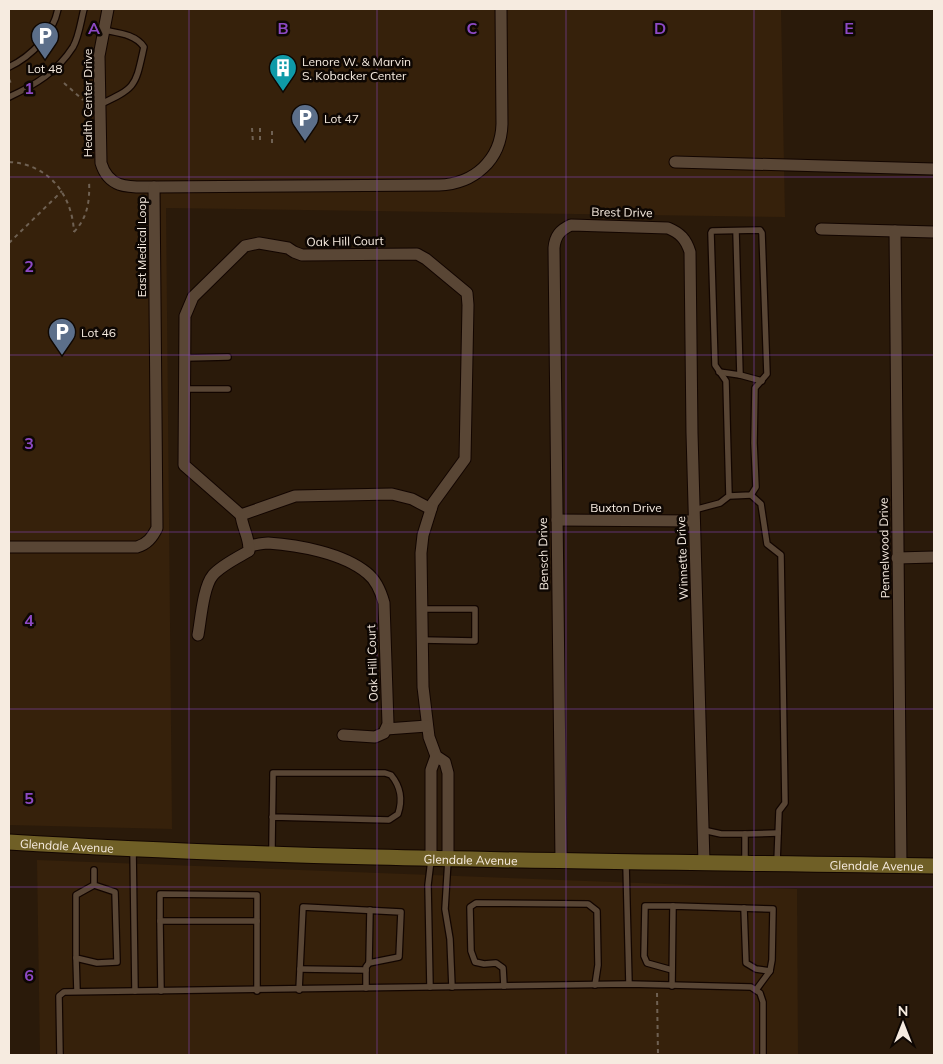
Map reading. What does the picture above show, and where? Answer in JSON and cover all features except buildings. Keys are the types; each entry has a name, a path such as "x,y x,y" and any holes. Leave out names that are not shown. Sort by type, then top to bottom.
{"main road":[{"name":"Glendale Avenue","path":"9,842 272,854 561,861 934,866"}],"street":[{"name":"Health Center Drive","path":"108,9 99,56 100,155 104,172 111,180 120,185 154,187"},
{"name":"East Medical Loop","path":"9,548 131,548 141,546 147,542 157,528 154,187 439,185 467,180 488,164 500,138 502,124 501,9"},
{"path":"675,162 934,169"},
{"name":"Brest Drive","path":"554,248 557,235 564,228 571,225 658,226 678,232 688,244 690,252"},
{"path":"820,229 934,232"},
{"name":"Pennelwood Drive","path":"895,231 901,865"},
{"name":"Oak Hill Court","path":"241,514 184,465 186,316 192,297 245,246 259,243 288,248 302,255 417,254 426,259 467,293 465,459 431,509 423,535 421,608 423,687 429,737 436,756 444,762 448,773 448,858"},
{"name":"Bensch Drive","path":"554,248 561,861"},
{"name":"Winnette Drive","path":"690,252 694,516 704,863"},
{"path":"198,635 206,589 212,576 221,568 249,551 241,514 295,496 392,494 412,499 431,509"},
{"name":"Buxton Drive","path":"557,520 694,516"},
{"name":"Oak Hill Court","path":"249,546 267,543 324,552 357,566 374,581 384,603 388,724 386,730"},
{"path":"898,558 934,557"},
{"path":"343,735 375,737 384,734 386,730 428,726"},
{"name":"Oak Hill Court","path":"431,858 431,770 436,756"}],"lane":[{"path":"9,67 34,50 48,34 56,19 58,9"},
{"path":"9,97 36,85 58,66 74,45 84,9"},
{"path":"100,105 126,92 136,79 144,47 138,40 104,30"},
{"path":"729,496 726,381 714,365 712,231 762,231 767,374 756,388 754,443 756,487 751,495"},
{"path":"736,231 740,374"},
{"path":"185,358 228,357"},
{"path":"720,372 740,374 762,381"},
{"path":"185,389 228,389"},
{"path":"694,516 720,503 729,496 751,495 761,504 767,544 781,555 785,803 779,811 777,864"},
{"path":"421,608 476,609 476,640 422,640"},
{"path":"272,817 389,820 398,814 401,807 400,790 392,775 385,773 273,772 272,817 272,854"},
{"path":"703,830 722,834 778,833"},
{"path":"745,834 745,864"},
{"path":"133,849 135,991"},
{"path":"430,987 428,885 431,858"},
{"path":"448,858 445,909 450,939 452,987"},
{"path":"626,862 629,984"},
{"path":"94,870 94,885"},
{"path":"76,958 97,963 117,962 116,892 94,885 76,895 76,958 77,991"},
{"path":"161,991 160,894 256,895 257,991"},
{"path":"504,986 503,968 496,963 484,964 475,962 471,951 470,907 476,903 588,904 597,911 598,965 595,985"},
{"path":"672,970 647,963 644,956 645,906 773,909 770,972 756,990"},
{"path":"672,986 673,906"},
{"path":"300,969 367,966 399,957 401,912 303,907 300,969 300,990"},
{"path":"744,908 746,963 756,969 770,972"},
{"path":"366,988 370,910"},
{"path":"160,921 257,921"},
{"path":"60,1055 59,996 64,992 257,991 629,984 751,987 760,993 763,1002 763,1055"}],"path":[{"path":"9,79 13,90"},
{"path":"64,82 83,100"},
{"path":"252,128 252,143"},
{"path":"260,128 260,143"},
{"path":"272,128 272,143"},
{"path":"9,162 20,163 39,170 54,180 62,191 73,217 74,232 88,208 89,180"},
{"path":"9,243 62,191"},
{"path":"658,985 658,1055"}],"shaded area":[{"path":"9,9 781,9 785,217 166,208 172,829 9,825"},
{"path":"37,860 797,889 798,1055 40,1055"}],"place":[{"name":"Lot 48","path":"45,60"},
{"name":"Lenore W. & Marvin S. Kobacker Center","path":"283,92"},
{"name":"Lot 47","path":"305,142"},
{"name":"Lot 46","path":"62,356"}]}
